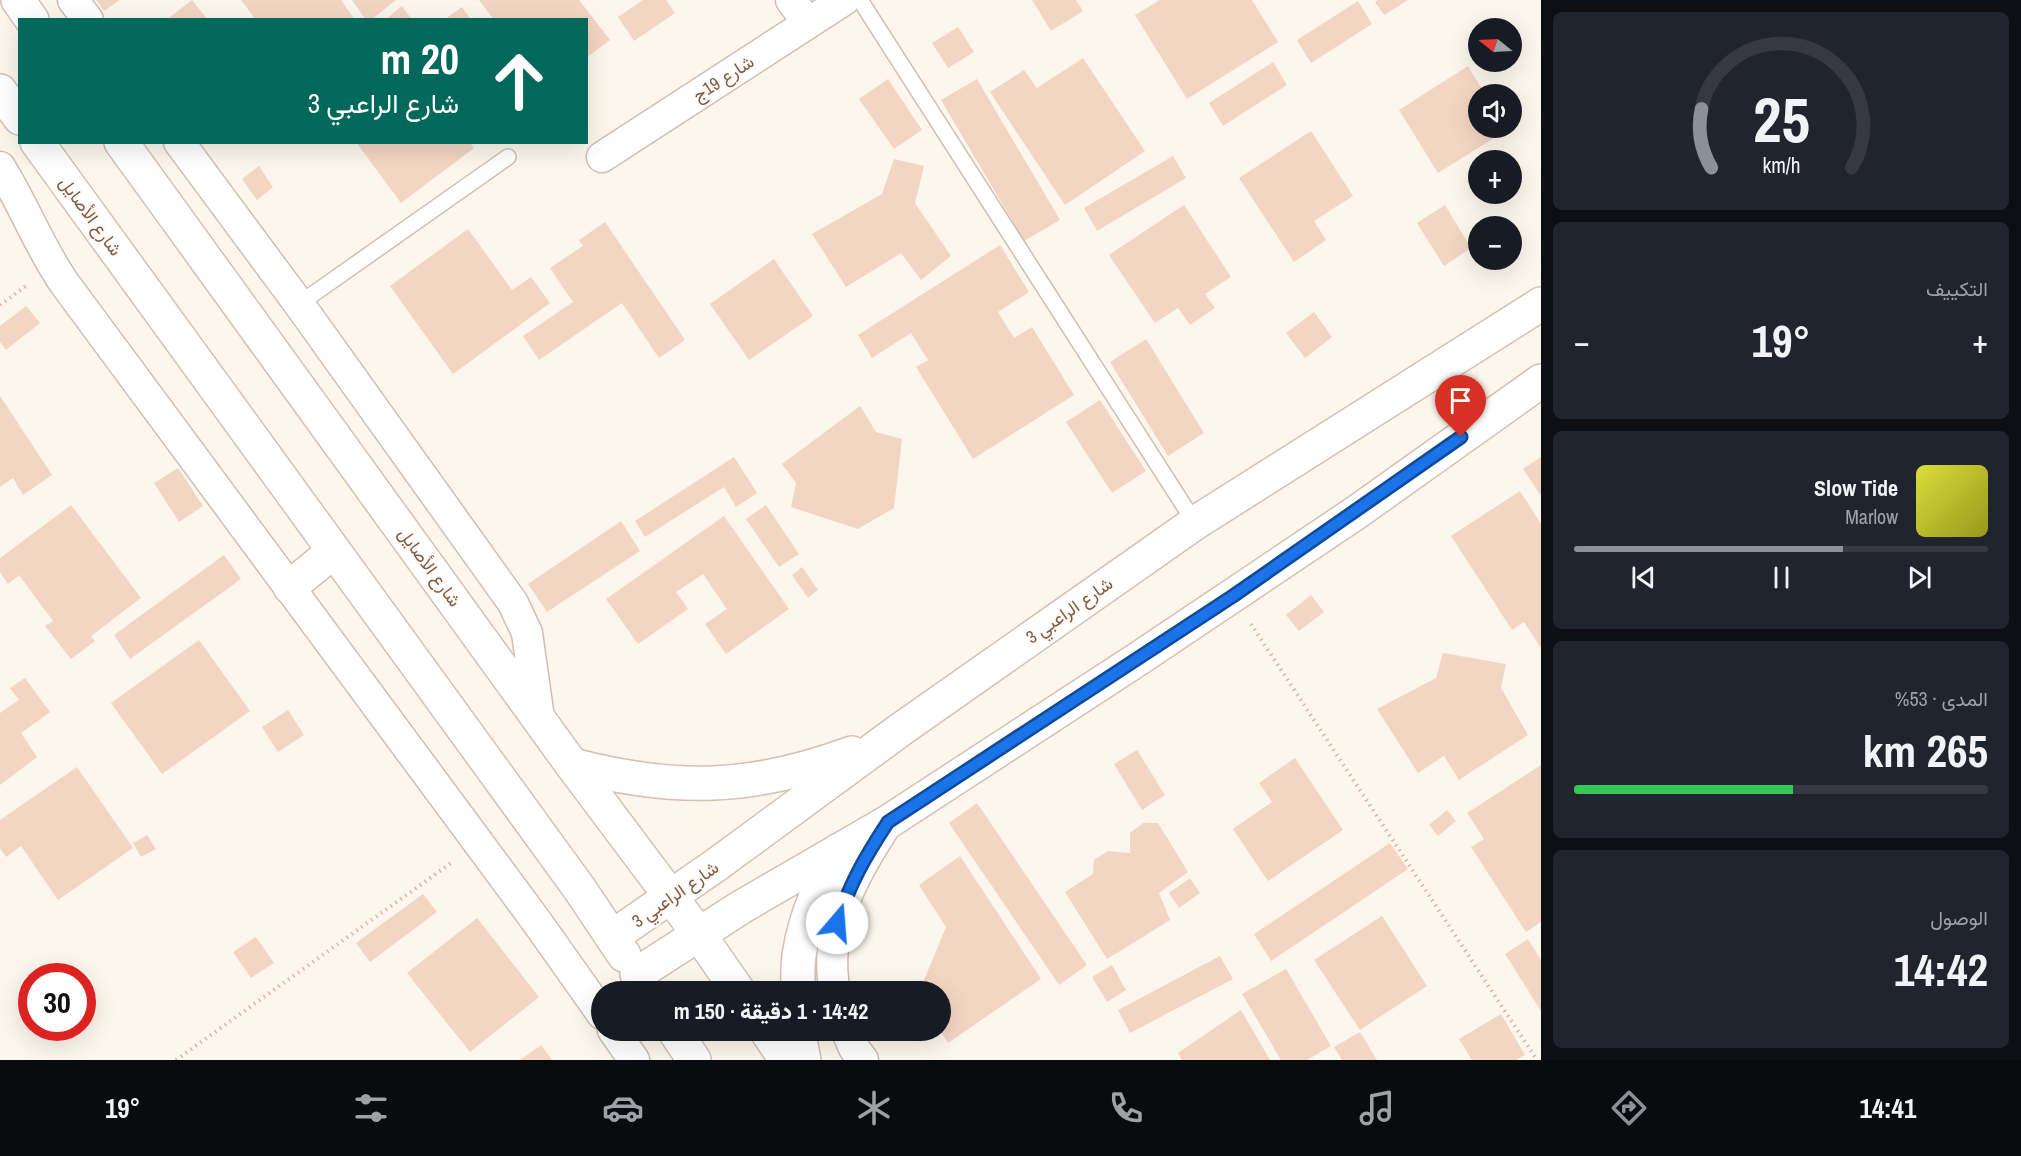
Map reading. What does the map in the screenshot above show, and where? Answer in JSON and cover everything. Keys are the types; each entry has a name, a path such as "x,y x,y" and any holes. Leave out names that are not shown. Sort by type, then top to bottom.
{"street":[{"path":"18,0 31,18"},
{"path":"73,0 86,18"},
{"name":"شارع 19ج","path":"602,157 800,12 844,0"},
{"path":"0,91 18,115"},
{"name":"شارع الأصايل","path":"38,144 579,888 642,981"},
{"name":"شارع الأصايل","path":"122,144 731,981"},
{"path":"180,144 299,304 513,603 527,633 539,718"},
{"path":"0,167 24,207 52,266 537,922 591,998"},
{"name":"شارع الراعبي 3","path":"612,937 716,865 900,730 1195,523 1541,304"},
{"path":"645,981 698,933 888,822 1233,596 1357,512 1541,381"},
{"path":"290,587 334,551"},
{"path":"572,765 609,775 646,781 684,784 729,783 774,777 817,766 860,750 900,730"},
{"path":"834,981 833,956 837,923 847,892 862,862 888,822"},
{"path":"798,981 799,951 808,916 821,882 839,850"},
{"path":"621,1041 634,1060"},
{"path":"682,1041 694,1060"},
{"path":"773,1041 786,1060"},
{"path":"800,1041 804,1060"},
{"path":"851,1041 862,1060"}],"lane":[{"path":"860,0 1195,523"},
{"path":"299,304 508,157"}],"path":[{"path":"1233,596 1537,1060"},
{"path":"176,1060 459,858"}],"building":[{"path":"96,0 120,0 104,11"},
{"path":"192,0 206,18 169,18"},
{"path":"241,0 341,0 354,18 254,18"},
{"path":"352,0 396,0 374,18 365,18"},
{"path":"479,0 579,0 610,40 588,56 588,18 492,18"},
{"path":"643,0 666,0 675,13 634,41 618,17"},
{"path":"1032,0 1076,0 1083,11 1051,31"},
{"path":"1160,0 1252,0 1278,42 1187,99 1135,15"},
{"path":"1378,0 1408,0 1384,15 1375,2"},
{"path":"1358,1 1372,24 1311,63 1297,40"},
{"path":"402,6 411,18 387,18"},
{"path":"462,7 470,18 447,18"},
{"path":"958,27 974,52 948,68 932,43"},
{"path":"1083,58 1145,151 1065,205 990,92 1024,70 1037,88"},
{"path":"1273,62 1287,85 1223,126 1209,103"},
{"path":"1468,66 1468,72 1472,72 1479,84 1468,84 1468,138 1494,138 1475,150 1468,150 1468,154 1438,173 1399,110"},
{"path":"888,79 922,130 894,149 859,99"},
{"path":"977,79 1060,220 1024,241 941,100"},
{"path":"1311,131 1353,196 1314,221 1326,240 1294,262 1239,178"},
{"path":"357,144 471,144 474,148 401,203"},
{"path":"1173,156 1186,178 1097,231 1084,208"},
{"path":"894,159 924,166 915,203 951,256 921,280 901,253 846,287 812,234 882,194"},
{"path":"259,166 273,187 257,200 242,179"},
{"path":"1184,205 1231,277 1205,294 1215,308 1190,325 1178,308 1155,323 1109,255"},
{"path":"1445,205 1468,243 1468,250 1444,266 1417,223"},
{"path":"605,222 685,340 659,358 622,303 539,360 523,336 573,302 550,268 583,246 579,240"},
{"path":"468,229 512,290 531,277 550,303 453,374 390,286"},
{"path":"1000,245 1029,292 998,312 1014,338 1032,327 1074,395 973,459 916,367 928,360 911,333 872,358 858,335"},
{"path":"774,259 813,316 749,360 710,304"},
{"path":"26,306 40,323 6,350 0,342 0,326"},
{"path":"1314,312 1332,337 1305,358 1286,333"},
{"path":"1146,339 1204,433 1168,456 1110,362"},
{"path":"0,396 52,475 23,495 13,478 0,487"},
{"path":"1100,400 1146,471 1112,493 1066,422"},
{"path":"860,406 876,432 902,439 894,508 858,529 791,507 796,483 782,464"},
{"path":"734,457 757,493 736,507 724,487 645,537 635,521"},
{"path":"1541,457 1541,496 1523,469"},
{"path":"178,468 203,506 179,522 154,483"},
{"path":"1520,491 1541,524 1541,648 1524,622 1512,630 1451,536"},
{"path":"71,505 141,598 91,636 95,641 71,659 45,626 53,621 19,575 8,584 0,572 0,558"},
{"path":"766,505 799,554 779,567 746,519"},
{"path":"724,516 789,609 726,654 705,624 727,609 703,574 676,592 688,609 638,644 606,599"},
{"path":"621,521 640,551 547,612 528,584"},
{"path":"224,555 241,579 130,659 114,635"},
{"path":"802,567 818,590 808,598 792,575"},
{"path":"1311,595 1324,612 1299,631 1286,615"},
{"path":"199,640 250,711 162,774 111,703"},
{"path":"1443,653 1506,664 1501,688 1528,735 1459,780 1444,756 1418,773 1377,709 1436,678"},
{"path":"25,678 50,712 21,733 37,757 0,785 0,713 19,700 10,688"},
{"path":"288,710 304,735 278,752 262,727"},
{"path":"1137,750 1165,795 1142,810 1114,764"},
{"path":"1295,758 1343,830 1268,881 1233,829 1272,802 1259,783"},
{"path":"1541,765 1541,922 1526,932 1471,847 1484,839 1467,813"},
{"path":"77,767 133,848 58,900 21,846 6,857 0,848 0,820"},
{"path":"977,803 1087,965 1059,985 949,823"},
{"path":"1447,810 1456,821 1438,836 1429,825"},
{"path":"1143,823 1158,823 1188,872 1159,893 1170,920 1107,959 1065,892 1093,874 1094,860 1108,851 1130,853 1130,833"},
{"path":"147,835 156,849 141,857 133,843"},
{"path":"1390,843 1408,869 1271,961 1254,934"},
{"path":"960,856 1041,979 951,1041 951,981 924,981 946,927 919,885"},
{"path":"1190,878 1200,893 1179,908 1169,893"},
{"path":"423,894 437,912 370,962 356,943"},
{"path":"1382,916 1427,986 1360,1030 1314,960"},
{"path":"477,918 539,997 470,1052 407,973"},
{"path":"256,937 274,963 251,978 233,952"},
{"path":"1528,939 1541,960 1541,1011 1505,954"},
{"path":"1220,956 1233,979 1130,1033 1118,1010"},
{"path":"1112,965 1126,990 1107,1002 1092,977"},
{"path":"1286,969 1331,1046 1307,1060 1281,1060 1242,994"},
{"path":"1241,1010 1270,1060 1182,1060 1178,1053"},
{"path":"1501,1014 1525,1055 1516,1060 1472,1060 1459,1039"},
{"path":"1360,1032 1377,1060 1342,1060 1334,1047"},
{"path":"541,1045 552,1060 520,1060"}],"route":[{"path":"837,923 847,892 862,862 888,822 1233,596 1357,512 1461,437"}]}
